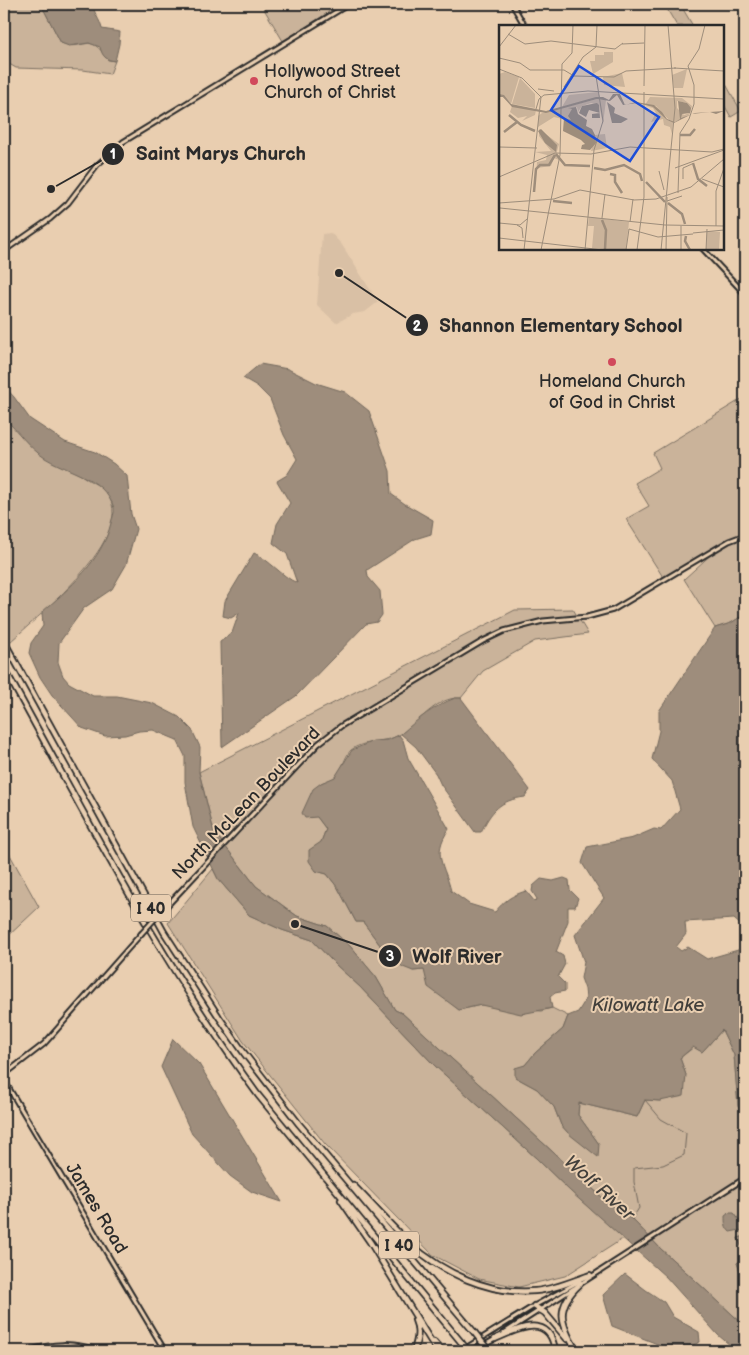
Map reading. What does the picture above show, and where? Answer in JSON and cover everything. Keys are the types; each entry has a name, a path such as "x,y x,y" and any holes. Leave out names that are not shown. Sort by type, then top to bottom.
{"highway":[{"name":"I 40","path":"4,640 146,898 193,979 244,1053 299,1124 489,1351"},
{"name":"I 40","path":"4,668 177,977 246,1080 468,1351"},
{"path":"333,1164 410,1243 430,1259 451,1272 474,1282 520,1292 537,1291 590,1275"},
{"path":"320,1171 370,1242 437,1351"},
{"path":"576,1350 566,1332 562,1318 562,1309 580,1284"},
{"path":"409,1305 418,1326 418,1340 414,1351"},
{"path":"534,1306 541,1310 576,1350"},
{"path":"495,1339 522,1327 532,1326 542,1329 550,1335 554,1342 555,1351"},
{"path":"425,1331 442,1351"}],"main road":[{"path":"4,250 50,219 68,203 97,165 123,142 349,4"},
{"path":"512,4 524,25"},
{"path":"704,250 745,294"},
{"name":"North McLean Boulevard","path":"4,1075 44,1044 162,911 318,744 341,726 483,641 504,631 544,621 587,617 613,610 729,541 745,535"},
{"name":"James Road","path":"4,1080 165,1351"},
{"path":"474,1351 745,1178"},
{"path":"461,1351 534,1306 602,1269"},
{"path":"27,1351 44,1346 64,1344 86,1346 100,1351"}],"shaded area":[{"path":"4,4 37,4 42,6 61,43 76,46 91,44 96,46 108,60 115,61 110,74 83,70 16,68 4,61"},
{"path":"261,4 324,4 329,12 283,41"},
{"path":"664,4 680,4 692,25 676,25"},
{"path":"724,81 741,111 731,117 724,105"},
{"path":"331,233 342,245 378,302 365,312 353,314 336,323 317,305 322,234"},
{"path":"745,397 745,614 731,623 715,628 684,579 726,541 663,577 626,519 649,506 635,483 660,468 653,453"},
{"path":"4,418 43,449 100,487 112,504 111,524 101,547 84,570 43,613 10,642 4,630"},
{"path":"573,609 588,634 535,641 483,671 461,698 444,701 394,738 362,745 351,750 338,774 332,779 321,783 317,817 326,829 321,842 316,871 327,874 338,888 356,922 363,922 380,945 382,952 413,971 424,970 446,999 459,1010 481,1005 541,1011 552,1008 568,1016 563,1029 535,1053 515,1077 537,1089 554,1107 561,1125 569,1134 599,1144 578,1115 579,1103 637,1117 645,1100 660,1101 686,1075 680,1058 694,1047 702,1052 722,1030 734,1055 738,1106 745,1121 745,1204 742,1208 743,1220 740,1221 734,1213 745,1237 738,1238 742,1248 743,1260 737,1263 745,1278 745,1326 661,1249 633,1220 605,1200 402,1013 395,1010 376,977 350,946 327,926 297,916 256,886 214,832 199,772 515,610"},
{"path":"4,844 39,907 4,940"},
{"path":"213,869 218,879 249,915 282,930 312,940 360,987 434,1065 570,1191 624,1238 565,1276 519,1287 479,1279 433,1255 325,1144 243,1041 168,923"}],"water":[{"path":"37,4 93,4 102,29 120,32 115,61 105,57 100,47 89,43 69,46 61,43 42,6"},
{"path":"260,364 288,369 316,383 345,392 369,411 390,471 391,494 433,520 431,534 415,539 367,570 368,577 380,591 382,615 377,622 366,624 296,696 222,747 220,642 232,633 239,613 231,618 223,616 225,601 254,553 297,583 287,554 273,543 277,524 290,503 277,481 287,475 297,459 284,435 270,399 257,386 243,378"},
{"path":"4,386 30,419 65,442 95,452 114,464 127,476 131,514 136,529 126,565 112,589 84,608 59,643 58,662 63,676 69,683 93,696 117,696 152,703 179,717 192,730 200,747 199,772 214,832 256,886 297,916 327,926 350,946 376,977 395,1010 402,1013 605,1200 633,1220 661,1249 745,1326 745,1351 737,1351 718,1335 666,1277 434,1065 360,987 312,940 282,930 249,915 218,879 193,827 185,782 185,756 177,740 153,730 105,736 82,728 52,695 40,677 29,653 31,643 43,626 42,612 74,583 93,561 107,536 114,508 107,495 97,484 39,454 4,418"},
{"name":"Kilowatt Lake","path":"745,614 745,934 743,927 734,919 685,922 686,934 676,947 681,951 688,947 707,959 738,950 745,946 745,1121 738,1106 734,1055 722,1030 702,1052 693,1047 680,1058 686,1075 684,1096 660,1101 645,1100 637,1117 579,1103 578,1115 599,1144 598,1157 569,1134 561,1125 554,1107 537,1089 515,1077 515,1068 525,1065 535,1053 563,1029 568,1016 578,1012 586,999 581,978 584,962 575,935 604,898 582,863 587,847 633,838 654,829 661,830 680,809 672,781 652,759 659,731 659,711 715,628 731,623"},
{"path":"455,698 461,698 530,790 525,797 509,801 497,808 481,832 475,832 416,747 401,734 426,713"},
{"path":"399,735 403,740 408,758 449,829 441,846 440,853 451,891 469,904 495,912 509,899 526,891 535,902 537,899 532,891 533,886 541,879 553,881 564,878 569,880 570,890 578,898 575,907 568,907 568,921 556,952 563,956 565,964 558,977 565,984 565,991 555,993 550,997 552,1008 521,1014 481,1005 459,1010 428,987 424,970 413,971 403,967 382,952 380,945 363,922 356,922 338,888 327,874 316,871 309,861 309,850 321,842 326,829 317,817 305,818 302,813 313,789 335,777 352,750 373,741 388,740"},
{"path":"173,1039 199,1064 282,1202 252,1192 230,1176 192,1134 161,1067"},
{"path":"745,1204 745,1236 740,1230 730,1232 726,1225 725,1216 729,1213 734,1213 740,1221 742,1220 741,1213"},
{"path":"745,1236 745,1278 737,1263 743,1259 742,1248 738,1238"},
{"path":"625,1274 664,1302 673,1317 699,1332 700,1342 675,1351 612,1326 603,1295"}],"waterway":[{"path":"632,1219 639,1208 634,1182 634,1168 663,1165 684,1155 686,1133 661,1119 645,1100"}],"place":[{"name":"Hollywood Street Church of Christ","path":"254,81"},
{"name":"Saint Marys Church","path":"51,189"},
{"name":"Shannon Elementary School","path":"339,273"},
{"name":"Homeland Church of God in Christ","path":"612,362"},
{"name":"Wolf River","path":"295,924"}]}
